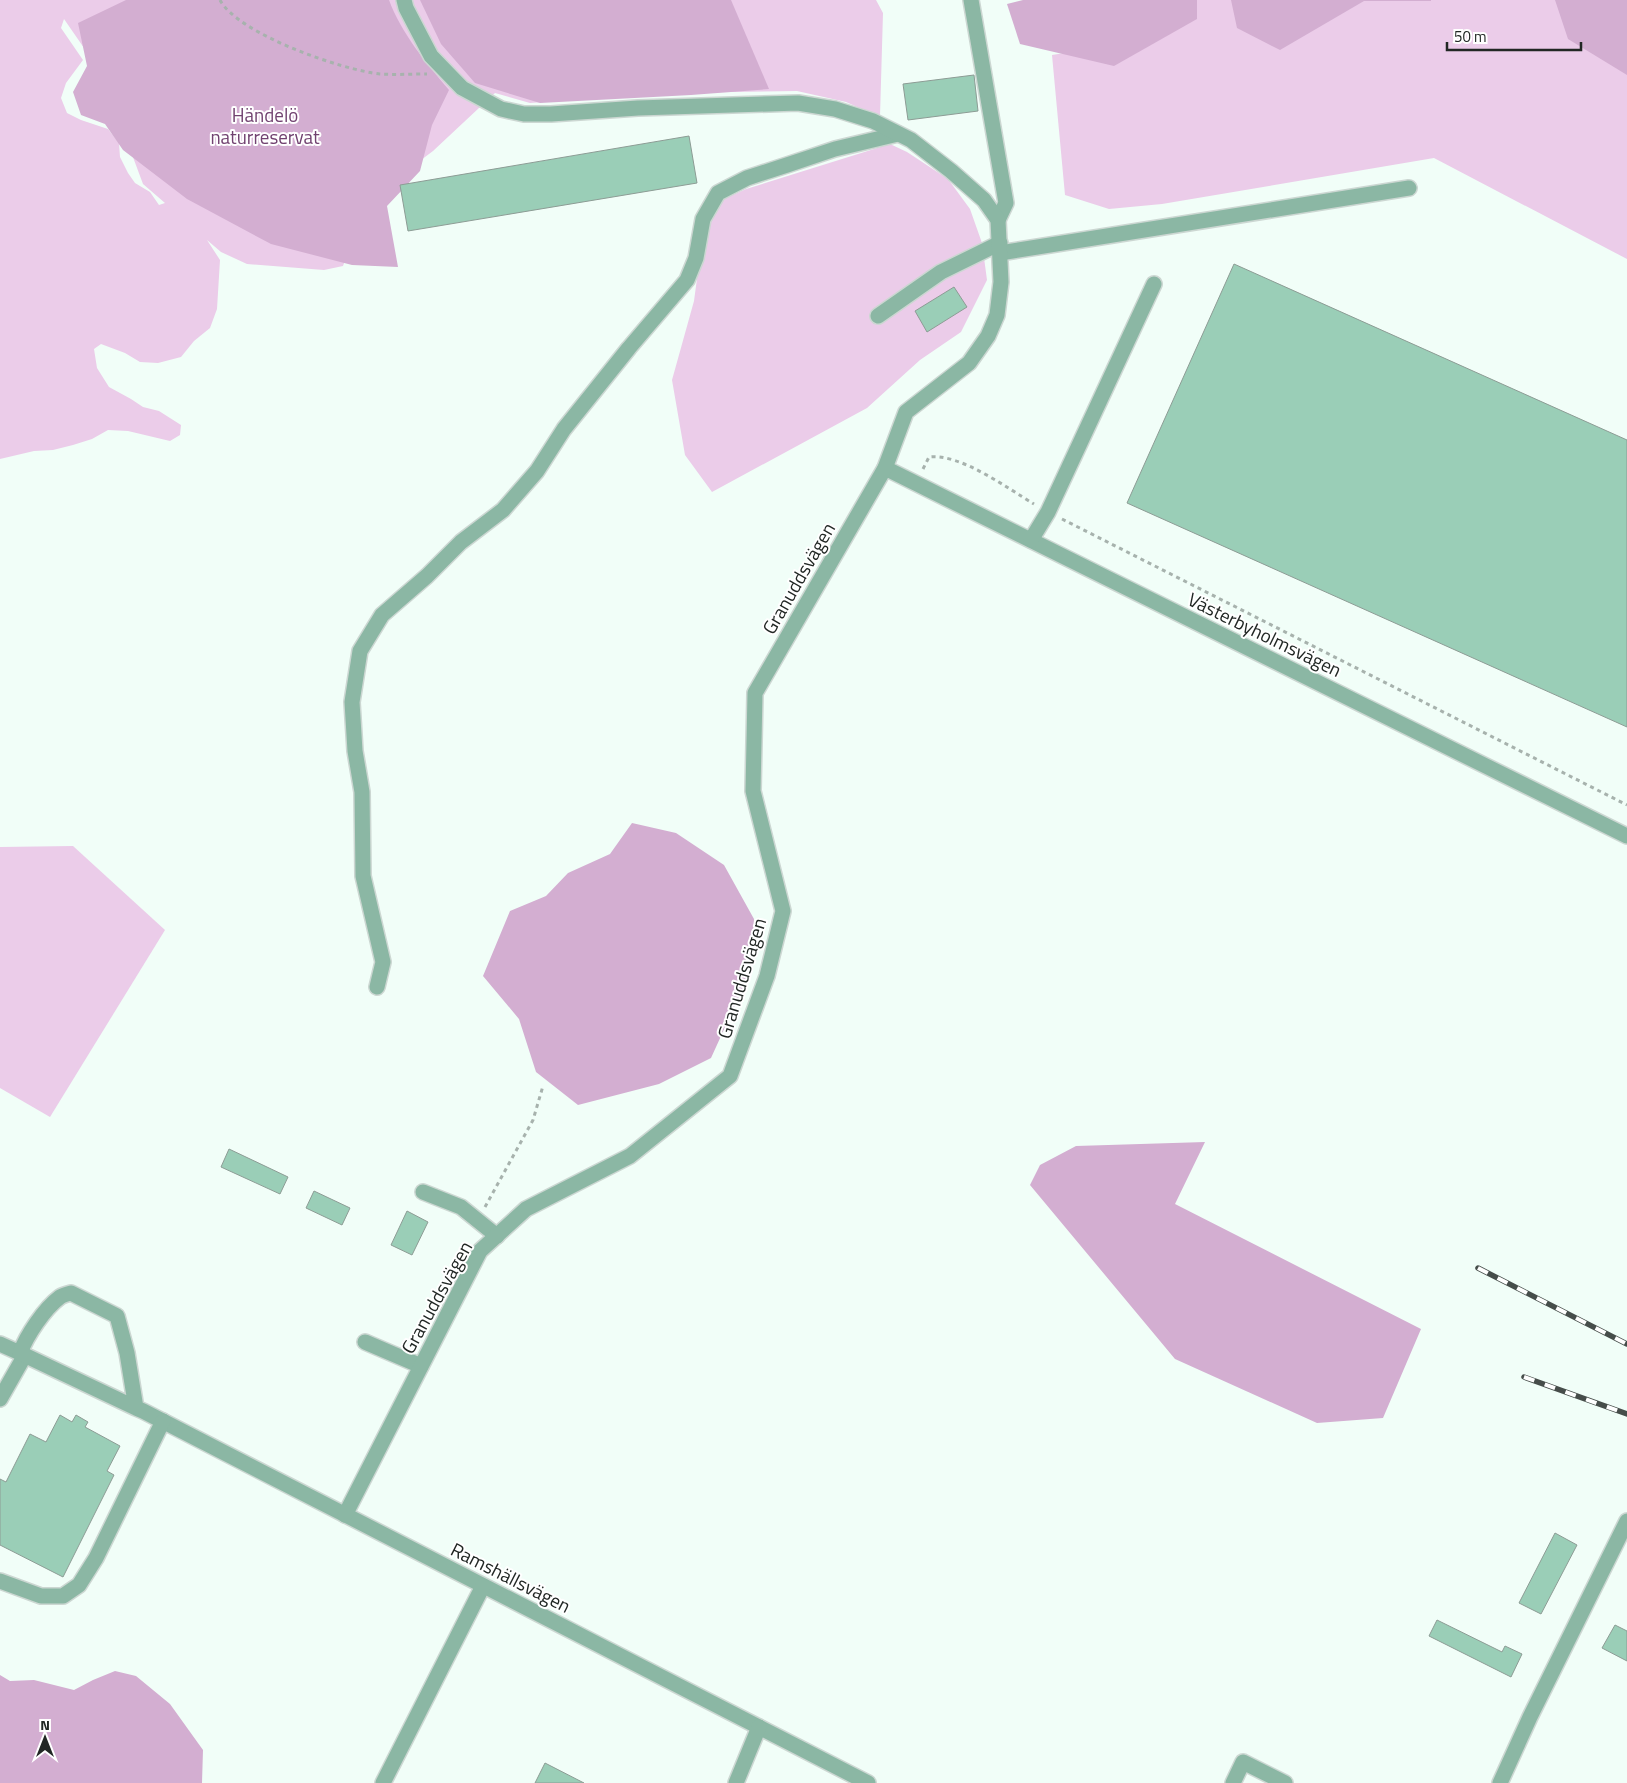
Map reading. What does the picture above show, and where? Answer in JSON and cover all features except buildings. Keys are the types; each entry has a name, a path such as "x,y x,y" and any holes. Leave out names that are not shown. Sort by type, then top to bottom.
{"street":[{"path":"404,0 406,8 431,56 462,88 500,109 524,114 798,103 835,109 873,121 911,140 984,200 998,220 1006,203 971,0"},
{"path":"377,987 382,962 363,876 362,792 355,752 352,702 360,651 382,615 428,576 462,542 503,510 536,471 564,429 629,348 688,280 696,258 703,219 718,193 755,175 835,149 898,134"},
{"path":"878,316 941,272 1000,248 1409,188"},
{"name":"Granuddsvägen","path":"345,1515 480,1251 526,1209 630,1156 730,1076 767,976 783,910 753,791 755,693 885,468 906,412 969,364 988,336 997,315 1001,282 998,220"},
{"path":"1031,540 1048,512 1154,284"},
{"name":"Västerbyholmsvägen","path":"885,468 1627,836"},
{"path":"423,1192 460,1207 497,1236"},
{"path":"0,1399 23,1354 26,1338 60,1296 71,1293 117,1316 127,1353 136,1408"},
{"path":"365,1342 421,1366"},
{"name":"Ramshällsvägen","path":"0,1344 163,1421 868,1783"},
{"path":"0,1581 41,1596 63,1596 79,1585 96,1558 163,1421"},
{"path":"1500,1783 1530,1717 1627,1521"},
{"path":"384,1783 483,1586"},
{"path":"736,1783 759,1727"},
{"path":"1233,1783 1243,1762 1285,1783"}],"path":[{"path":"220,0 224,7 257,32 298,50 340,65 380,74 448,74"},
{"path":"916,483 929,456 938,455 962,462 1048,512 1627,805"},
{"path":"478,1220 533,1120 543,1086"}],"green space":[{"name":"Händelö naturreservat","path":"0,0 876,0 883,13 880,116 882,118 846,102 797,91 671,93 530,103 495,93 433,151 369,197 343,266 324,270 247,264 221,252 207,240 220,260 217,309 210,328 194,341 181,357 158,363 140,362 125,353 101,344 94,349 97,368 109,387 143,407 159,411 181,425 180,435 170,441 128,431 108,430 92,439 73,445 0,459","holes":["64,19 102,74 143,184 165,203 159,205 150,192 135,183 120,157 119,143 108,129 67,113 61,98 66,83 83,60 61,28"]},
{"path":"126,0 389,0 407,36 449,90 432,125 420,171 387,206 398,267 352,265 271,244 187,199 123,150 105,124 81,115 73,92 87,66 78,23"},
{"path":"420,0 731,0 769,89 540,103 475,83 441,44"},
{"path":"1023,0 1197,0 1197,19 1114,66 1020,44 1007,4"},
{"path":"1126,0 1627,0 1627,259 1434,158 1162,204 1109,209 1065,195 1052,55 1107,46"},
{"path":"1231,0 1431,1 1364,1 1280,50 1237,28"},
{"path":"1555,0 1627,0 1627,75 1568,39"},
{"path":"890,144 907,152 948,179 970,209 982,243 987,280 961,332 920,360 867,408 712,492 685,455 672,380 694,301 703,234 722,200 746,189"},
{"path":"632,823 676,833 724,865 754,919 752,968 711,1058 659,1084 578,1105 536,1072 519,1019 483,976 510,911 546,896 568,873 610,854"},
{"path":"73,846 165,930 50,1117 0,1088 0,847"},
{"path":"1205,1142 1175,1204 1421,1329 1383,1418 1317,1423 1175,1359 1030,1185 1040,1165 1076,1146"},
{"path":"115,1671 136,1676 170,1704 203,1750 202,1783 0,1783 0,1675 10,1681 34,1680 74,1690"}],"railway":[{"path":"1478,1268 1627,1344"},
{"path":"1524,1377 1627,1414"}]}
